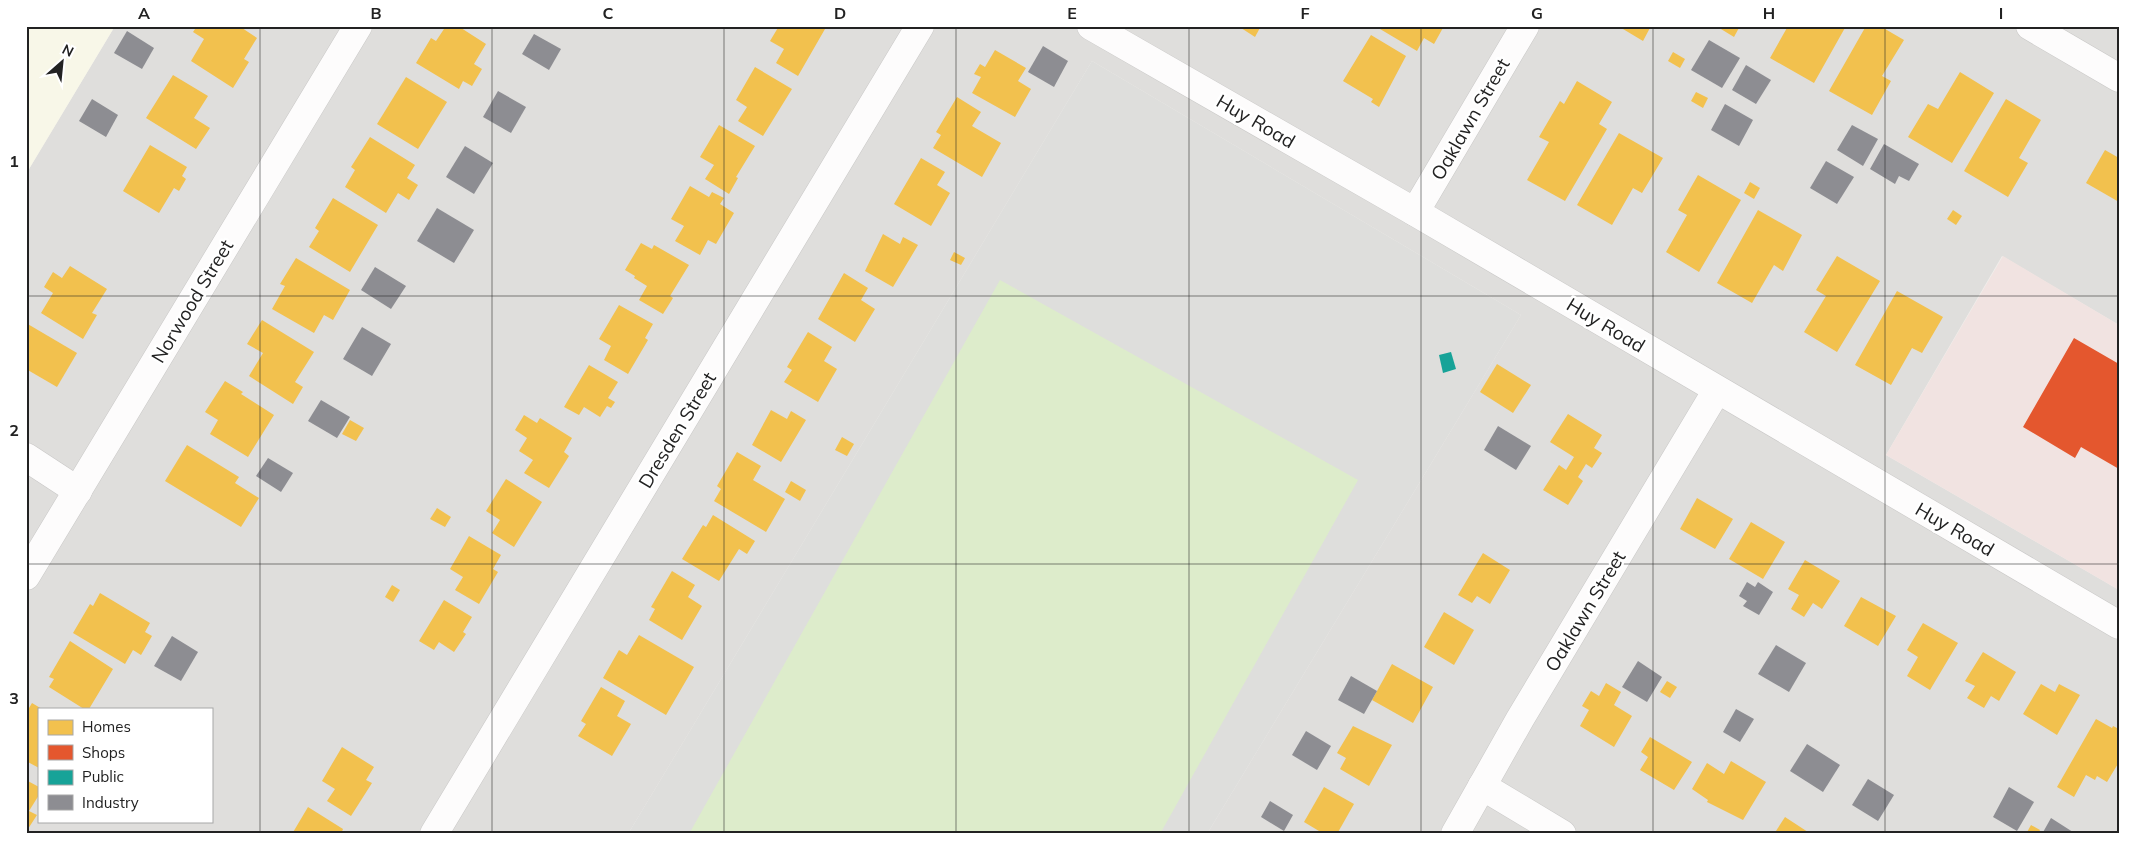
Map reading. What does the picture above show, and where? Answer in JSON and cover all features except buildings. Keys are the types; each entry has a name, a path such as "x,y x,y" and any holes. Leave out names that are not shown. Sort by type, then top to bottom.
{"street":[{"name":"Norwood Street","path":"26,576 358,26"},
{"name":"Dresden Street","path":"434,834 920,26"},
{"name":"Oaklawn Street","path":"1415,212 1525,26"},
{"path":"2030,26 2119,78"},
{"name":"Huy Road","path":"1102,29 2119,625"},
{"name":"Oaklawn Street","path":"1455,834 1520,719 1717,390"},
{"path":"26,457 78,491"},
{"path":"1482,786 1562,834"}],"shaded area":[{"path":"26,26 115,26 26,174"},
{"path":"115,26 2119,26 2119,325 2002,256 1886,455 2119,590 2119,834 1207,834 1521,315 1092,61 628,834 26,834 26,174"},
{"path":"1092,61 1521,315 1207,834 628,834"},
{"path":"2003,256 2119,325 2119,590 1886,455"}],"green space":[{"path":"1000,280 1358,480 1160,834 689,834"}]}
